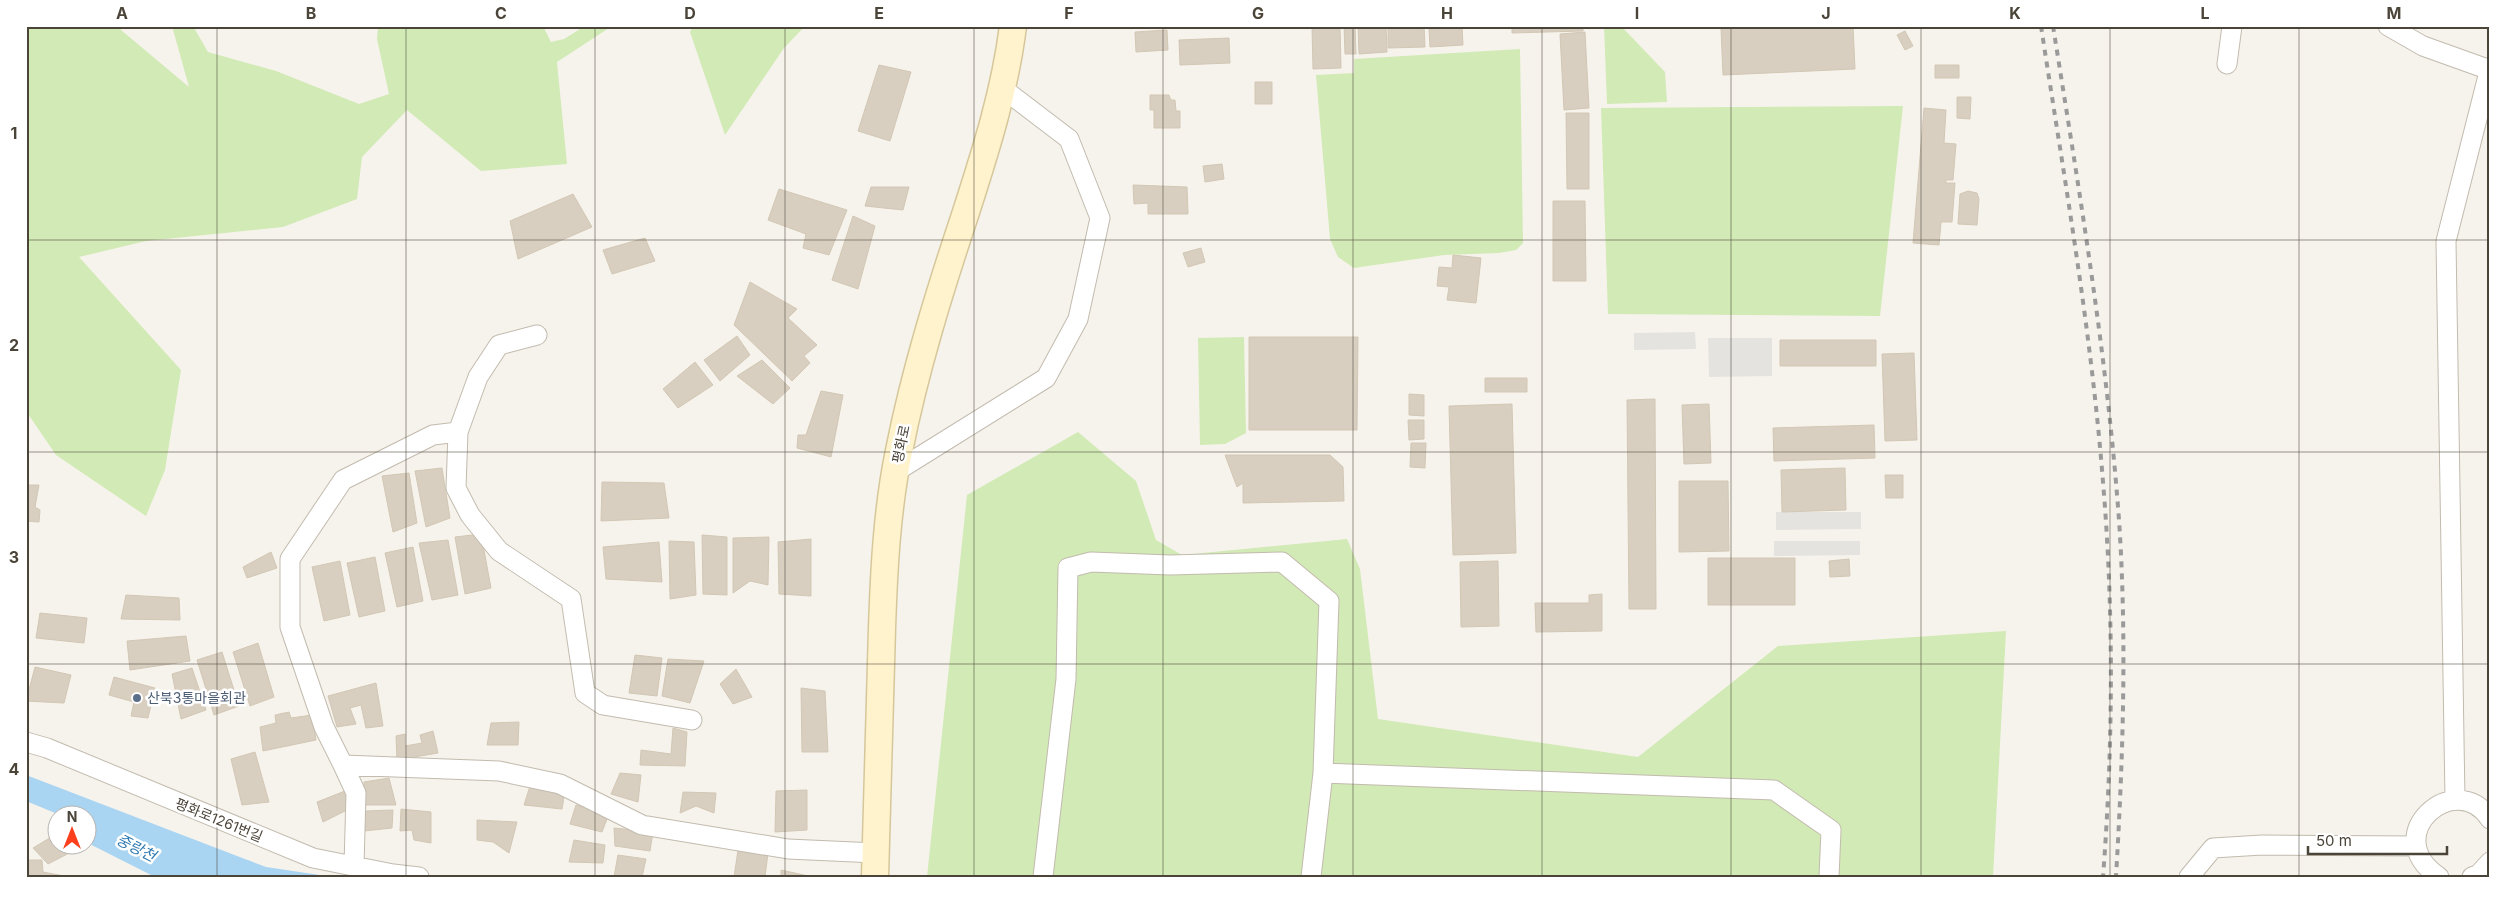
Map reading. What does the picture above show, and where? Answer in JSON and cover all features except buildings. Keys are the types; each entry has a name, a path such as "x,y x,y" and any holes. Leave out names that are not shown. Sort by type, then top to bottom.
{"main road":[{"name":"평화로","path":"876,865 884,577 895,472 914,382 965,213 987,151 1002,88 1013,26"}],"street":[{"path":"2227,64 2232,26"},
{"path":"2388,26 2423,46 2489,70 2446,241 2455,800"},
{"path":"895,472 1046,378 1078,319 1100,218 1069,139 1002,88"},
{"path":"537,335 499,345 478,377 458,432 456,488 470,515 499,551 571,598 585,693 604,705 692,720"},
{"path":"354,866 356,793 324,726 290,627 290,559 343,480 433,435 458,432"},
{"path":"1043,877 1066,679 1068,568 1091,562 1170,565 1282,562 1329,601 1323,773 1311,877"},
{"name":"평화로1261번길","path":"26,742 47,748 313,858 393,874 419,877"},
{"path":"343,765 499,771 560,784 642,825 876,865"},
{"path":"1323,773 1774,790 1831,830 1829,877"},
{"path":"2439,877 2428,870 2420,859 2416,846 2419,826 2430,810 2442,803 2455,800 2468,802 2479,808 2490,819"},
{"path":"2189,877 2213,848 2262,845 2416,846"},
{"path":"2472,877 2479,874 2490,862"}],"green space":[{"path":"26,26 120,26 121,30 189,87 172,26 193,26 208,52 276,71 359,104 389,94 377,39 378,26 543,26 551,42 564,39 585,26 612,26 557,62 567,164 481,171 407,110 362,157 357,199 283,227 146,241 79,257 181,370 165,470 146,516 56,455 26,411"},
{"path":"693,26 805,26 784,48 725,135 690,32"},
{"path":"1604,26 1621,26 1665,72 1667,102 1607,104"},
{"path":"1520,49 1523,243 1516,250 1499,253 1444,255 1354,268 1338,257 1330,239 1316,75 1354,73 1354,59"},
{"path":"1903,106 1880,316 1608,314 1601,108"},
{"path":"1244,337 1246,433 1225,444 1200,445 1198,338"},
{"path":"1078,432 1136,481 1156,540 1182,555 1347,539 1360,569 1378,719 1638,757 1778,646 2006,631 1993,877 927,877 967,495"}],"shaded area":[{"path":"1695,332 1696,349 1634,350 1634,333"},
{"path":"1708,338 1772,338 1772,376 1709,377"},
{"path":"1776,512 1861,512 1861,529 1776,530"},
{"path":"1774,541 1860,541 1860,555 1774,556"}],"water":[{"name":"중랑천","path":"26,775 266,867 333,877 209,877 98,831 98,806 48,806 48,810 26,801"}],"waterway":[{"name":"중랑천","path":"98,829 177,869 244,877"}],"railway":[{"path":"2041,26 2084,310 2098,425 2107,531 2111,680 2109,778 2103,877"},
{"path":"2053,26 2100,334 2119,520 2123,609 2123,698 2121,788 2116,877"}],"place":[{"name":"산북3통마을회관","path":"137,698"}]}
